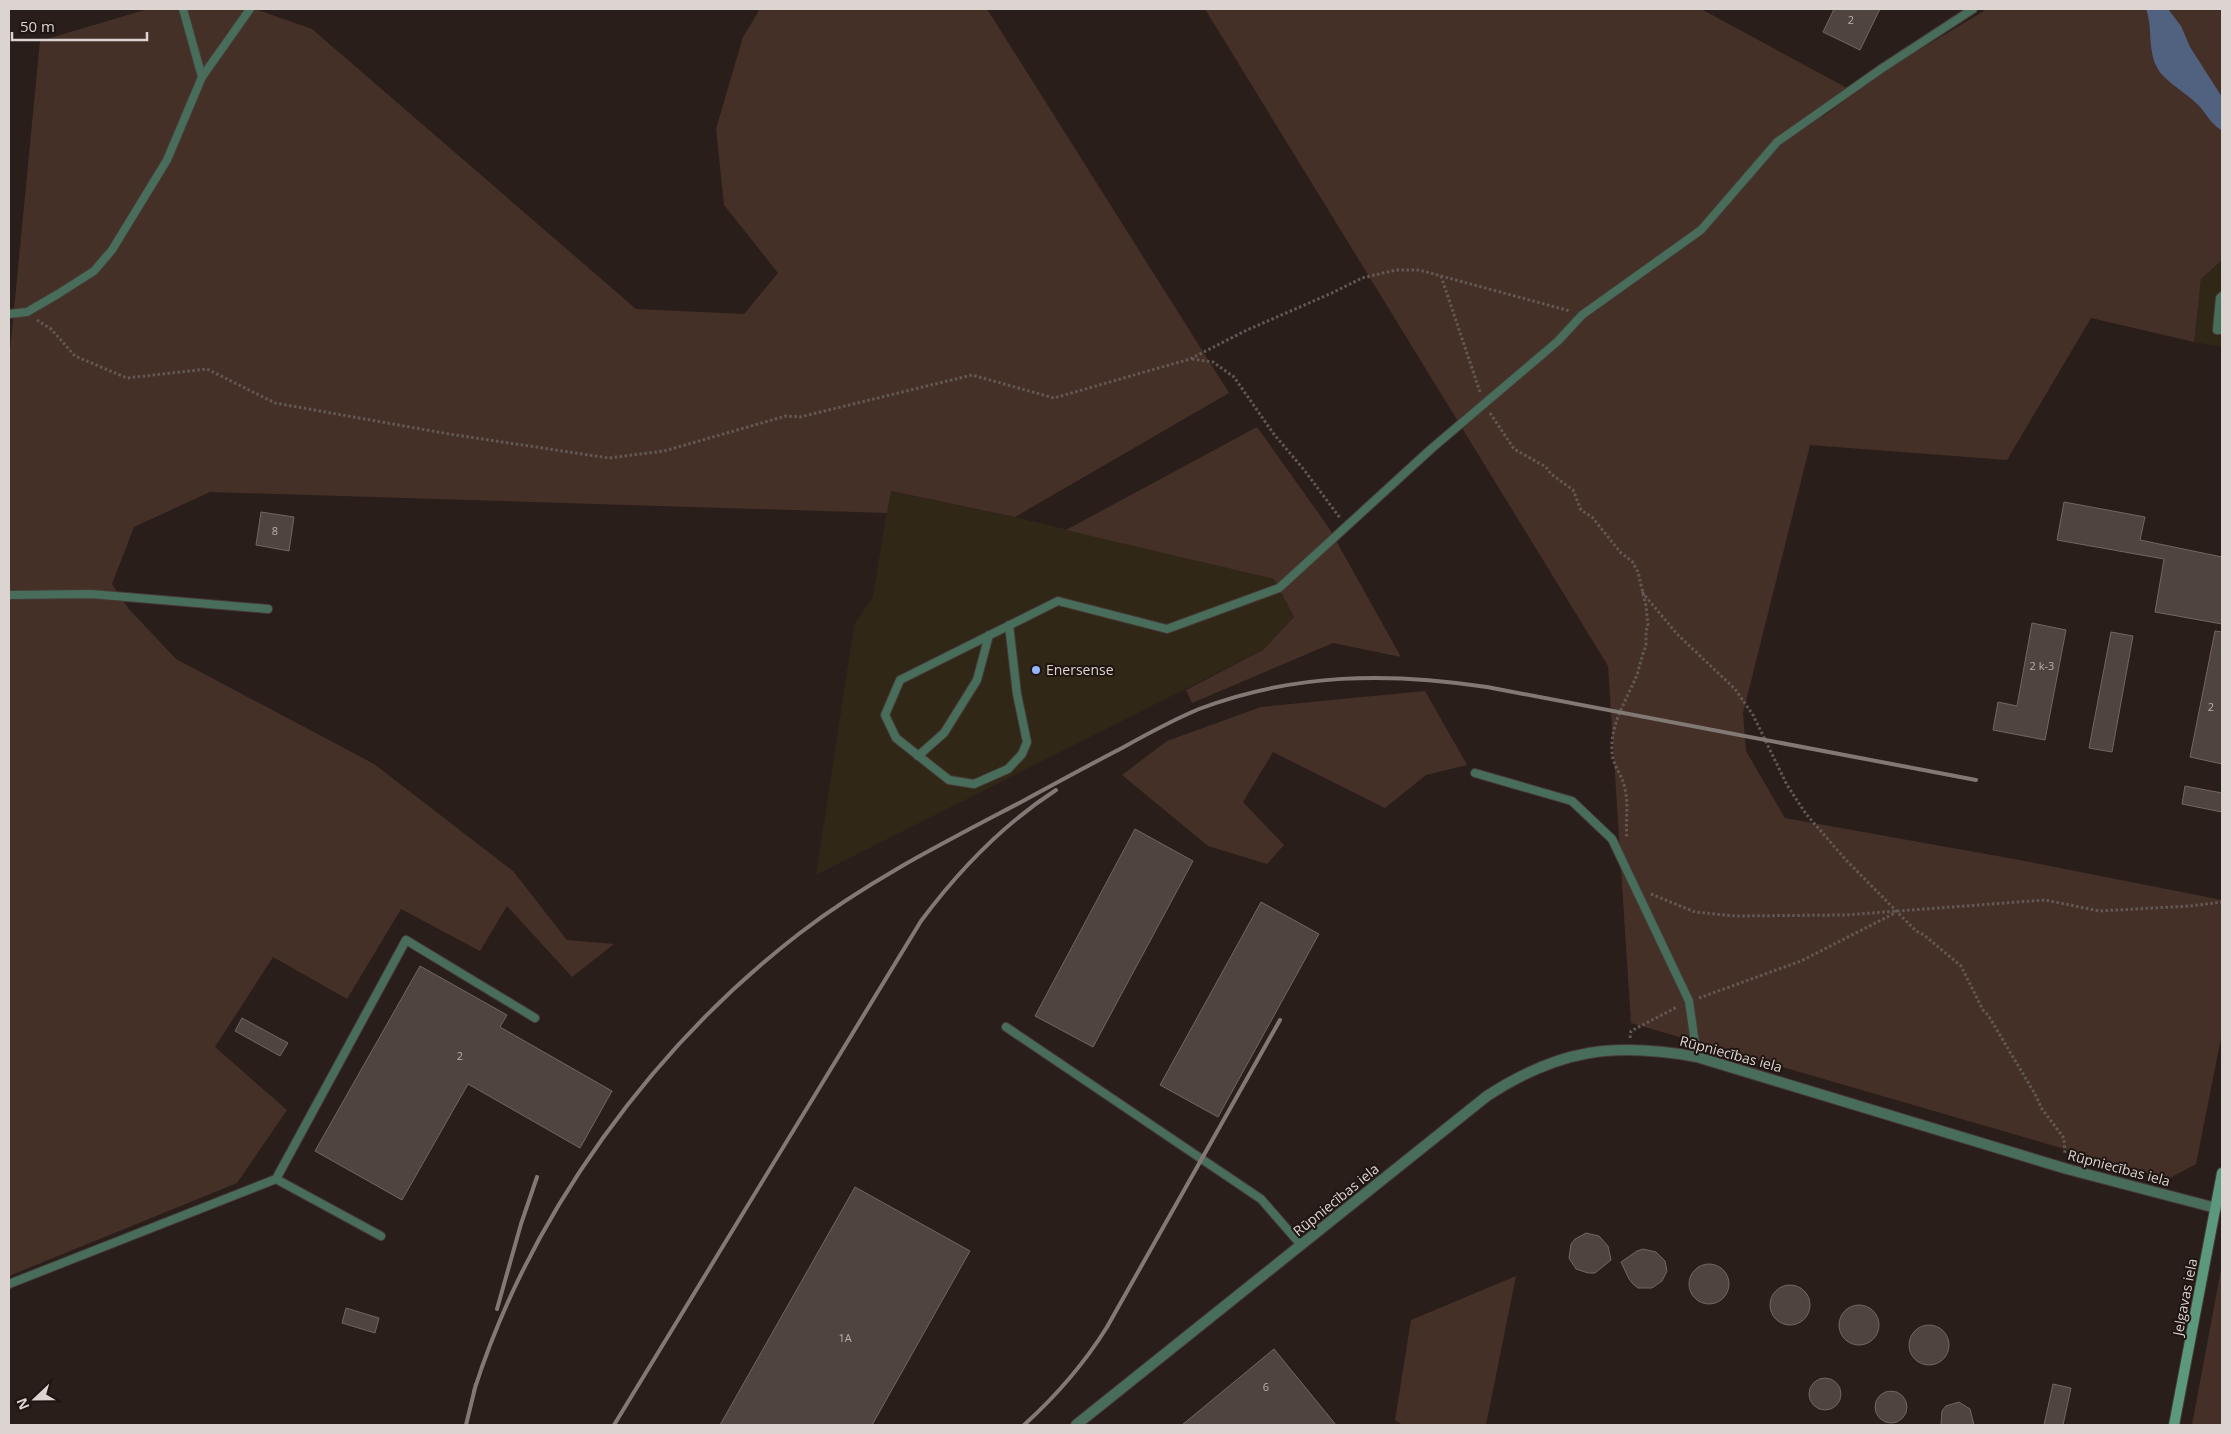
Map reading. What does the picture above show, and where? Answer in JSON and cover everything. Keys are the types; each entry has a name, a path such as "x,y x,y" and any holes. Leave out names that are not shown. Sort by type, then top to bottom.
{"street":[{"name":"Rūpniecības iela","path":"1076,1425 1487,1096 1529,1072 1566,1058 1594,1052 1629,1048 1664,1051 1697,1057 2067,1169 2216,1208"},
{"name":"Jelgavas iela","path":"2174,1425 2222,1173"}],"lane":[{"path":"183,9 202,78"},
{"path":"9,314 27,312 94,271 112,250 167,160 202,78 250,9"},
{"path":"1009,625 1017,694 1027,742 1022,754 1008,768 974,784 948,780 896,738 885,715 900,680 1009,625 1058,601 1167,629 1279,588 1346,526 1558,341 1582,315 1701,230 1778,142 1881,69 1973,9"},
{"path":"2222,297 2217,330 2222,330"},
{"path":"9,595 91,594 268,609"},
{"path":"918,756 944,733 977,680 989,635"},
{"path":"1475,773 1572,801 1612,839 1637,888 1689,1001 1697,1057"},
{"path":"9,1284 276,1179 406,940 534,1018"},
{"path":"1006,1027 1261,1199 1302,1245"},
{"path":"276,1179 381,1236"}],"path":[{"path":"27,312 51,329 75,356 126,378 207,369 275,403 449,434 609,458 664,451 786,416 800,417 972,374 1054,398 1190,359 1247,330 1362,278 1404,270 1420,270 1582,315"},
{"path":"1441,276 1484,404 1514,449 1546,467 1551,474 1573,490 1581,510 1592,517 1621,553 1632,561 1638,572 1646,606 1648,626 1646,646 1612,735 1612,752 1616,771 1623,779 1627,801 1625,826 1628,846 1619,852"},
{"path":"1190,359 1213,362 1234,377 1273,433 1305,471 1346,526"},
{"path":"1642,592 1677,634 1735,689 1753,715 1788,785 1806,814 1916,931 1924,935 1961,966 1983,1010 1993,1023 2042,1109 2064,1138 2067,1169"},
{"path":"1637,888 1695,912 1736,916 1845,916 2045,900 2099,911 2190,906 2222,902"},
{"path":"1629,1048 1631,1031 1689,1001 1801,961 1897,912"}],"shaded area":[{"path":"148,9 255,9 312,29 636,309 744,314 778,273 724,205 716,129 743,37 760,9 987,9 1229,393 1015,517 891,491 887,513 210,492 134,527 112,584 129,609 176,659 374,764 513,871 567,940 614,944 572,977 507,906 480,951 401,909 347,999 273,957 215,1047 287,1110 237,1183 9,1276 9,361 40,41"},
{"path":"1205,9 1701,9 1847,88 1821,118 1886,70 1987,9 2222,9 2222,260 2201,279 2194,342 2091,318 2007,460 1810,445 1743,713 1746,751 1785,818 2025,861 2222,900 2222,1033 2196,1164 2168,1179 1631,1023 1608,666"},
{"path":"2222,260 2222,347 2194,342 2201,279"},
{"path":"1257,427 1329,528 1401,657 1333,643 1192,703 1186,690 1263,650 1294,617 1274,579 1066,530"},
{"name":"Enersense","path":"890,491 1015,517 1274,579 1294,617 1263,650 816,875 854,625 873,596"},
{"path":"1425,691 1467,765 1426,775 1385,808 1273,752 1243,802 1284,845 1267,864 1208,846 1122,775 1167,741 1261,707"},
{"path":"2222,1264 2222,1425 2192,1425"},
{"path":"1516,1276 1486,1425 1403,1425 1395,1420 1411,1320"}],"water":[{"path":"2146,9 2168,9 2181,26 2190,47 2222,97 2221,130 2196,103 2161,74 2152,55"}],"building":[{"path":"1834,9 1880,9 1860,50 1823,32"},
{"path":"2064,502 2145,517 2140,540 2222,557 2222,624 2155,612 2164,559 2057,540"},
{"path":"261,512 294,517 289,551 256,545"},
{"path":"2032,623 2066,630 2045,740 1993,730 1998,702 2017,706"},
{"path":"2215,631 2222,632 2222,764 2190,757"},
{"path":"2111,632 2133,636 2112,752 2089,748"},
{"path":"2185,786 2222,793 2222,812 2182,804"},
{"path":"1135,829 1193,861 1093,1047 1035,1016"},
{"path":"1261,902 1319,934 1218,1117 1160,1085"},
{"path":"420,966 507,1015 500,1027 612,1091 580,1148 468,1084 402,1200 315,1151"},
{"path":"242,1018 288,1043 280,1056 235,1031"},
{"path":"855,1187 970,1251 872,1425 720,1425"},
{"path":"1586,1233 1599,1236 1608,1246 1611,1260 1595,1273 1576,1269 1569,1258 1571,1244 1575,1239"},
{"path":"1643,1249 1656,1252 1665,1261 1667,1271 1662,1281 1652,1288 1638,1288 1633,1284 1621,1262"},
{"path":"1713,1264 1720,1267 1726,1273 1729,1284 1728,1292 1720,1301 1713,1304 1705,1304 1698,1301 1690,1292 1689,1280 1692,1273 1701,1265"},
{"path":"1786,1285 1794,1285 1801,1288 1807,1294 1810,1305 1807,1316 1801,1322 1794,1325 1786,1325 1779,1322 1773,1316 1770,1309 1770,1301 1773,1294 1779,1288"},
{"path":"1855,1305 1863,1305 1870,1308 1876,1314 1879,1325 1876,1336 1870,1342 1863,1345 1855,1345 1848,1342 1842,1336 1839,1329 1839,1321 1842,1314 1848,1308"},
{"path":"346,1308 379,1318 375,1333 342,1323"},
{"path":"1925,1325 1933,1325 1940,1328 1946,1334 1949,1345 1946,1356 1940,1362 1933,1365 1925,1365 1918,1362 1912,1356 1909,1349 1909,1341 1912,1334 1918,1328"},
{"path":"1274,1349 1336,1425 1182,1425"},
{"path":"1825,1378 1837,1382 1841,1394 1837,1406 1825,1410 1813,1406 1809,1394 1813,1382"},
{"path":"2053,1384 2071,1388 2063,1425 2044,1425"},
{"path":"1891,1391 1903,1395 1907,1407 1903,1419 1891,1423 1879,1419 1875,1407 1879,1395"},
{"path":"1959,1402 1970,1409 1974,1425 1941,1425 1942,1411 1946,1406"}],"railway":[{"path":"474,1391 498,1325 528,1261 563,1198 603,1138 647,1081 695,1027 746,978 800,933 881,878 1150,732 1199,709 1270,688 1306,682 1377,678 1450,682 1487,687 1976,780"},
{"path":"614,1425 921,921 966,866 1000,833 1017,818 1056,790"},
{"path":"1024,1425 1069,1379 1107,1327 1280,1020"},
{"path":"497,1309 521,1224 537,1177"},
{"path":"466,1425 476,1384"}],"place":[{"name":"Enersense","path":"1036,670"}]}
